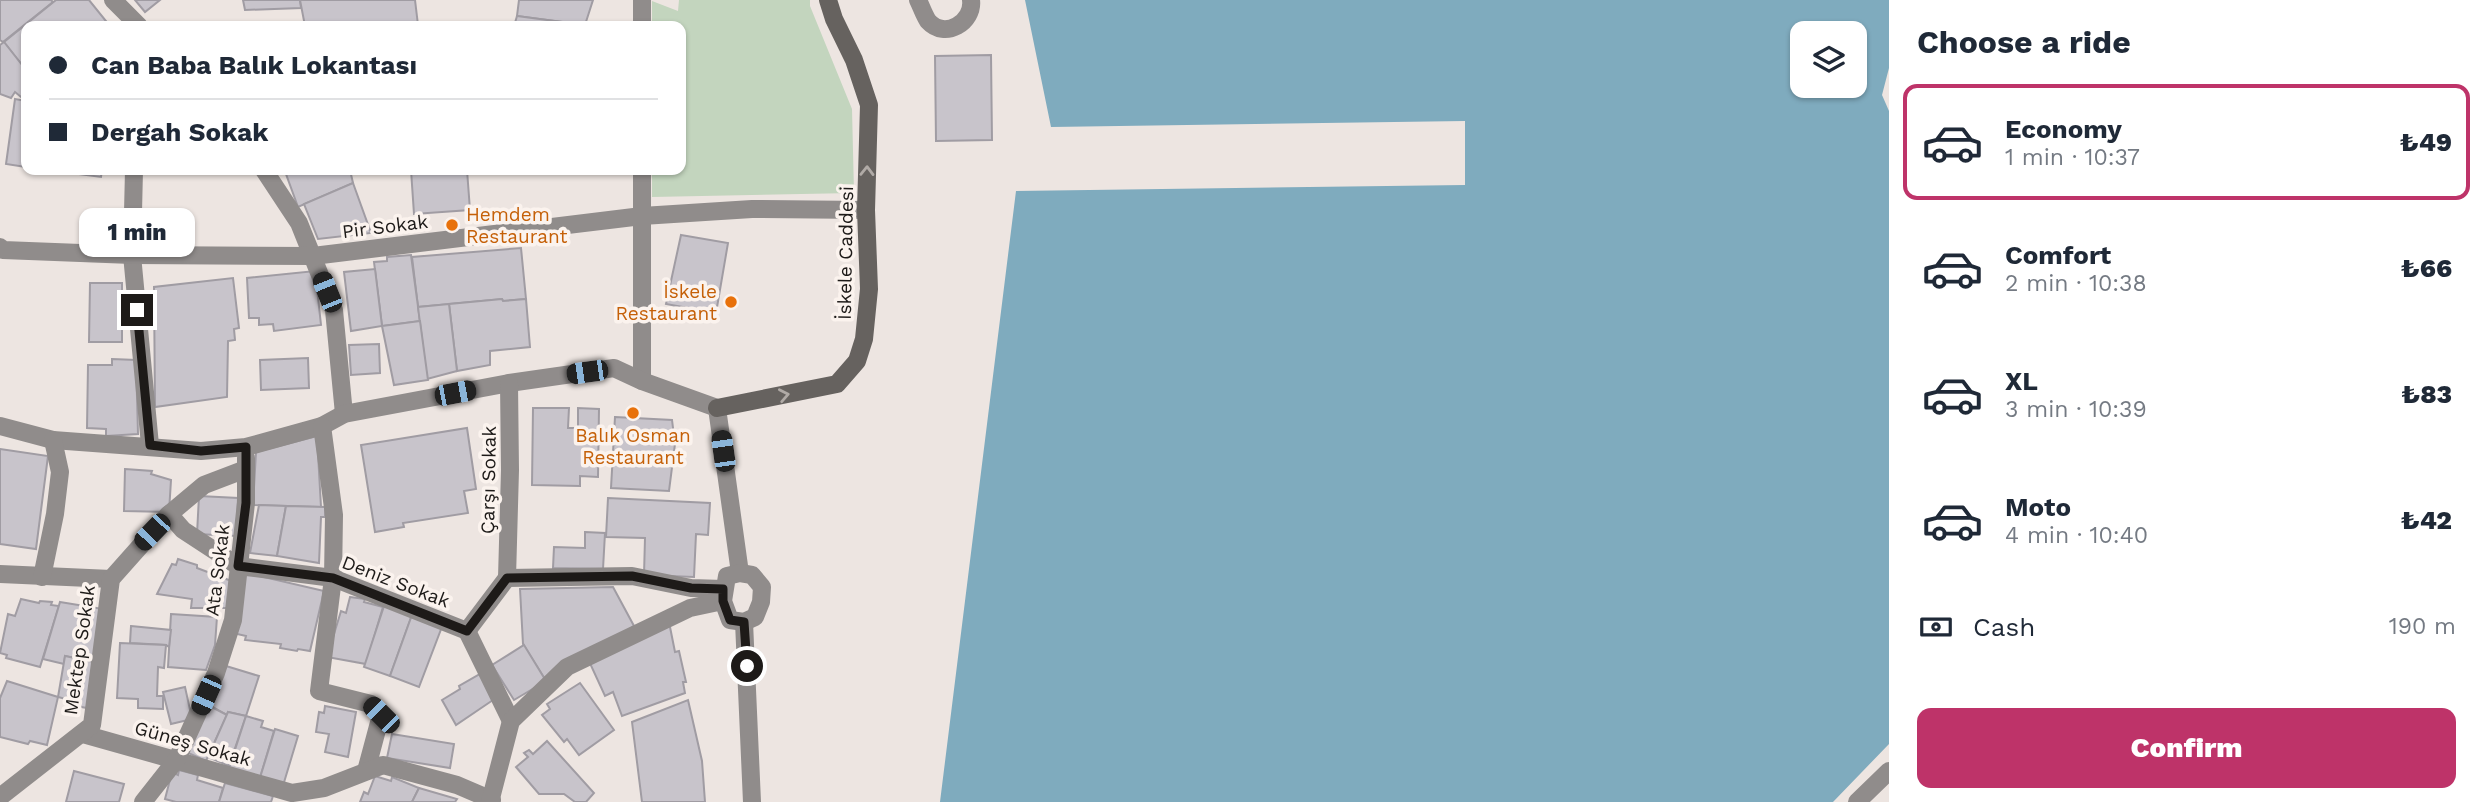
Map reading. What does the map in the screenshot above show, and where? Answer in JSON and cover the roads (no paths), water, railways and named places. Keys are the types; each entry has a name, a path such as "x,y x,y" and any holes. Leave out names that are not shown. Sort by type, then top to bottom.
{"main road":[{"name":"İskele Caddesi","path":"717,408 837,384 857,361 864,339 869,289 866,210 869,105 828,0"}],"street":[{"path":"113,0 134,21"},
{"path":"642,0 642,21"},
{"path":"918,0 929,22 938,28 950,29 965,21 970,14 971,0"},
{"path":"134,175 132,255 150,445"},
{"path":"267,175 299,223 334,310 344,414"},
{"path":"642,175 642,381"},
{"name":"Pir Sokak","path":"0,247 3,250 132,255 313,256 642,216 752,209 866,210"},
{"path":"0,426 53,440 150,445 201,451 246,447 322,426 344,414 509,383 614,368 717,408 740,573"},
{"name":"Çarşı Sokak","path":"507,578 509,383"},
{"path":"322,426 334,515 333,578 319,691 370,704 381,715 366,771"},
{"path":"42,577 60,472 53,440"},
{"name":"Ata Sokak","path":"143,802 177,759 216,673 233,620 246,503 246,447"},
{"name":"Mektep Sokak","path":"83,734 92,725 111,579 169,514 204,485 246,469"},
{"name":"Deniz Sokak","path":"169,514 183,530 238,566 333,578 467,631 507,578"},
{"path":"740,573 752,575 762,587 761,602 755,617 744,622 730,620 723,595 727,576 740,573"},
{"path":"0,574 111,579"},
{"path":"507,578 632,576 723,595"},
{"path":"290,798 383,765 457,785 491,801 514,718 567,667 723,595"},
{"path":"744,622 752,802"},
{"path":"467,631 514,718"},
{"path":"0,797 83,734"},
{"name":"Güneş Sokak","path":"83,734 177,759 290,798"},
{"path":"1857,802 1889,771"}],"water":[{"path":"1025,0 1889,0 1889,68 1882,95 1889,111 1889,744 1833,802 940,802 1016,191 1465,185 1465,121 1051,127"}],"place":[{"name":"Hemdem Restaurant","path":"452,225"},
{"name":"İskele Restaurant","path":"731,302"},
{"name":"Balık Osman Restaurant","path":"633,413"}]}
